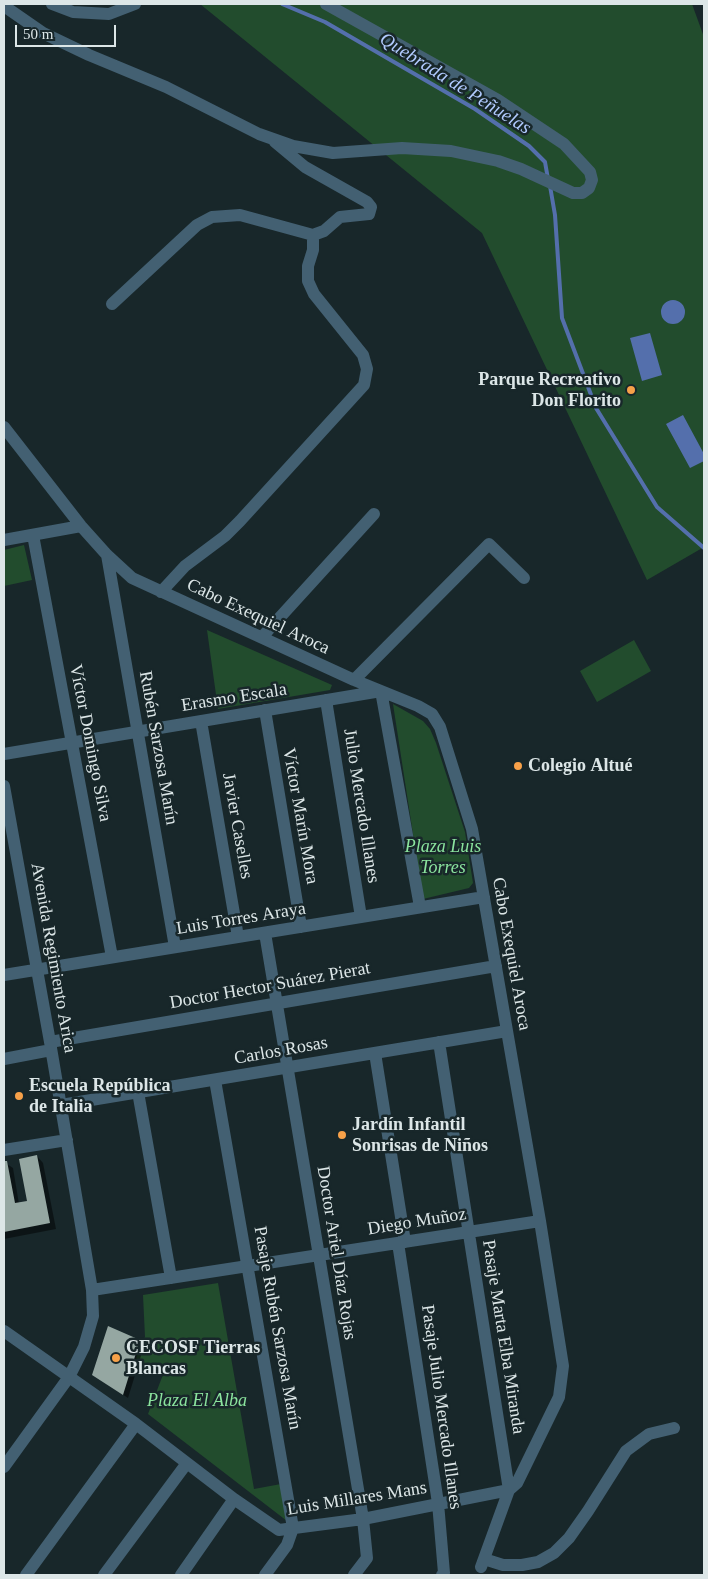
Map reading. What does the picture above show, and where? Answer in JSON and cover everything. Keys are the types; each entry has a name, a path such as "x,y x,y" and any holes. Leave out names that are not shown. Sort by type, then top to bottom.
{"street":[{"path":"52,4 73,12 109,14 135,4"},
{"path":"4,6 43,33 88,56 166,87 274,140 313,151 333,153 402,148 451,151 498,161 549,181 573,193 582,193 589,188 592,176 564,144 498,100 326,4"},
{"path":"112,304 197,225 212,217 240,215 313,235 324,230 340,217 352,214 366,215 370,210 369,204 305,167 274,140"},
{"path":"161,592 185,566 225,536 240,521 364,386 367,369 363,355 314,294 308,281 308,266 314,242 313,235"},
{"name":"Cabo Exequiel Aroca","path":"4,427 81,526 107,555 132,578 354,680 425,709 440,727 472,829 540,1221 563,1377 555,1407 517,1483 509,1490"},
{"path":"262,637 374,514"},
{"path":"4,540 81,526"},
{"name":"Víctor Domingo Silva","path":"33,535 112,957"},
{"path":"354,680 489,544 524,578"},
{"name":"Rubén Sarzosa Marín","path":"107,555 175,947"},
{"path":"381,691 420,908"},
{"name":"Erasmo Escala","path":"4,754 381,691"},
{"name":"Julio Mercado Illanes","path":"326,700 361,917"},
{"name":"Víctor Marín Mora","path":"264,710 301,927"},
{"name":"Javier Caselles","path":"201,721 238,937"},
{"name":"Avenida Regimiento Arica","path":"4,786 51,1046 92,1290 94,1316 84,1347 69,1377 4,1467"},
{"name":"Luis Torres Araya","path":"4,975 484,897"},
{"name":"Doctor Ariel Díaz Rojas","path":"265,933 363,1519 367,1558 354,1575"},
{"name":"Doctor Hector Suárez Pierat","path":"4,1059 51,1046 277,1003 496,966"},
{"name":"Carlos Rosas","path":"61,1105 507,1031"},
{"name":"Pasaje Marta Elba Miranda","path":"439,1042 509,1490"},
{"name":"Pasaje Julio Mercado Illanes","path":"375,1053 438,1503 444,1573 442,1575"},
{"name":"Pasaje Rubén Sarzosa Marín","path":"215,1080 249,1266 293,1528"},
{"path":"138,1092 171,1278"},
{"path":"4,1150 66,1140"},
{"name":"Diego Muñoz","path":"92,1290 540,1221"},
{"name":"Luis Millares Mans","path":"4,1331 136,1424 234,1499 279,1530 363,1519 509,1490"},
{"path":"26,1575 136,1424"},
{"path":"509,1490 482,1563 522,1565 538,1562 554,1553 569,1538 626,1451 649,1434 674,1428"},
{"path":"104,1575 187,1463"},
{"path":"181,1575 234,1499"},
{"path":"265,1575 287,1545 293,1528"}],"green space":[{"name":"Parque Recreativo Don Florito","path":"200,4 692,4 704,37 704,547 647,580 482,233"},
{"path":"24,545 32,580 4,586 4,550"},
{"path":"207,630 332,685 330,690 218,709"},
{"path":"634,640 651,671 597,702 580,671"},
{"name":"Plaza Luis Torres","path":"393,704 423,721 430,729 436,743 465,832 473,883 469,888 423,899"},
{"name":"Plaza El Alba","path":"218,1283 254,1489 281,1484 287,1521 148,1414 164,1372 136,1361 138,1346 145,1337 143,1295"}],"water":[{"path":"673,300 682,303 685,312 682,321 673,324 664,321 661,312 664,303"},
{"path":"650,333 662,375 642,381 630,338"},
{"path":"683,415 704,454 704,461 690,468 666,424"}],"building":[{"path":"37,1155 50,1223 4,1232 4,1161 7,1161 15,1203 27,1201 19,1159"},
{"name":"CECOSF Tierras Blancas","path":"108,1326 140,1340 123,1395 92,1375"}],"waterway":[{"name":"Quebrada de Peñuelas","path":"282,4 325,22 475,109 529,146 545,162 548,179"},
{"name":"Quebrada de Peñuelas","path":"550,186 555,215 562,318 596,408 657,507 704,548"}],"place":[{"name":"Parque Recreativo Don Florito","path":"631,390"},
{"name":"Colegio Altué","path":"518,766"},
{"name":"Escuela República de Italia","path":"19,1096"},
{"name":"Jardín Infantil Sonrisas de Niños","path":"342,1135"},
{"name":"CECOSF Tierras Blancas","path":"116,1358"}]}
